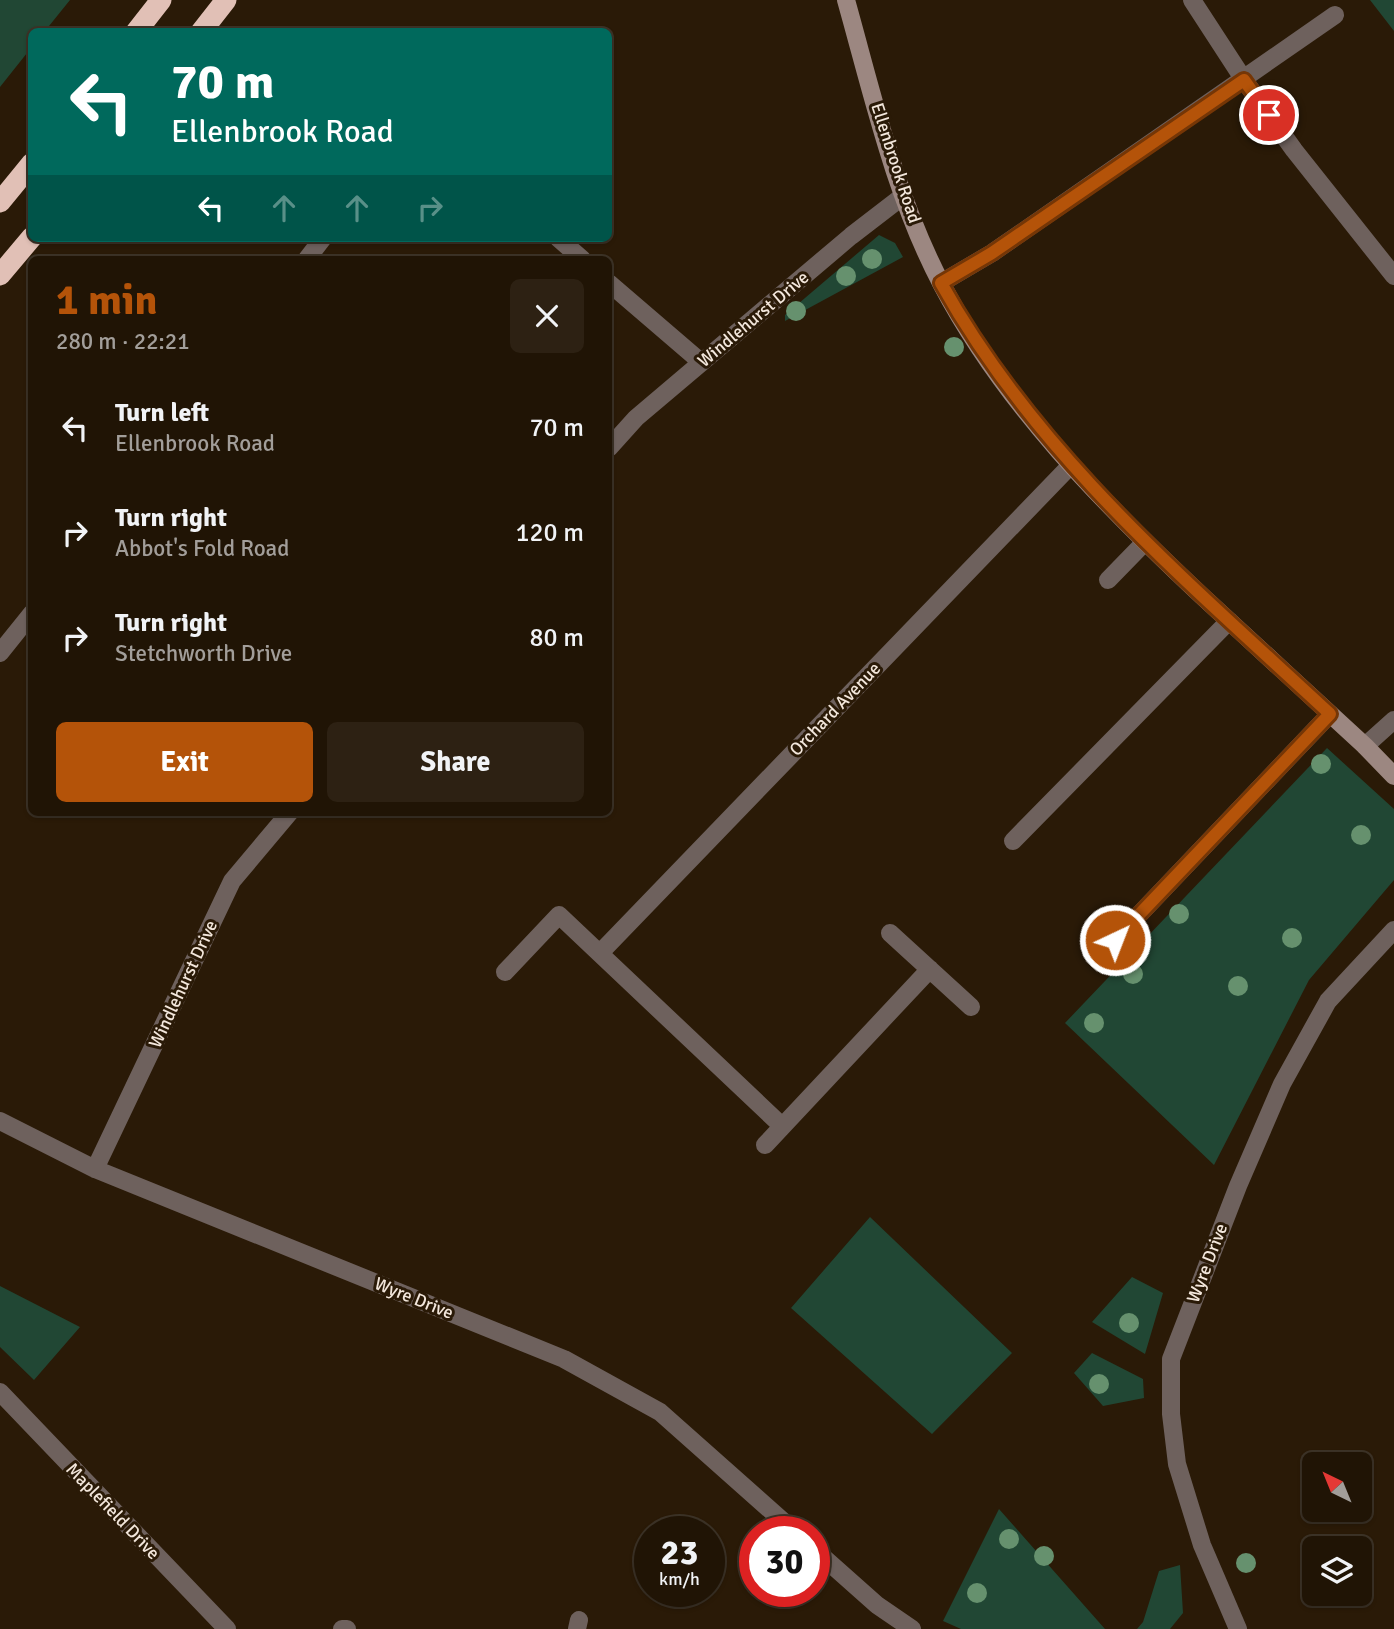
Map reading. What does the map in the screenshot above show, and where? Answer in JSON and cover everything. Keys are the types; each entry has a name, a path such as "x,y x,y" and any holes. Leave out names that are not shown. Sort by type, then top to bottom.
{"highway":[{"path":"139,28 161,0"},
{"path":"204,28 226,0"},
{"path":"0,202 28,168"},
{"path":"0,275 28,242"}],"street":[{"name":"Ellenbrook Road","path":"846,0 903,196 941,283 967,329 1001,378 1070,465 1145,542 1394,776"},
{"path":"1192,0 1294,150 1394,276"},
{"path":"941,283 992,253 1335,15"},
{"name":"Windlehurst Drive","path":"612,445 636,418 701,362 851,236 903,196"},
{"path":"309,256 320,242"},
{"path":"563,242 579,256"},
{"path":"612,286 701,362"},
{"name":"Orchard Avenue","path":"600,953 1070,465"},
{"path":"1108,580 1145,542"},
{"path":"0,653 28,618"},
{"path":"1013,841 1229,621"},
{"path":"1115,940 1330,714"},
{"path":"1365,746 1394,720"},
{"name":"Windlehurst Drive","path":"95,1169 232,881 287,816"},
{"path":"505,972 559,915 782,1126"},
{"name":"Wyre Drive","path":"1238,1629 1202,1545 1177,1464 1171,1414 1171,1359 1233,1198 1282,1084 1328,1001 1394,930"},
{"path":"890,933 971,1007"},
{"path":"765,1145 930,969"},
{"name":"Wyre Drive","path":"0,1121 95,1169 564,1359 660,1412 777,1516"},
{"name":"Maplefield Drive","path":"0,1392 227,1629"},
{"path":"830,1563 877,1605 912,1629"}],"green space":[{"path":"0,0 70,0 47,28 28,28 28,52 0,87"},
{"path":"1370,0 1394,0 1394,31"},
{"path":"879,235 895,243 903,257 785,321 785,315"},
{"path":"1327,748 1394,809 1394,880 1309,980 1214,1165 1065,1023"},
{"path":"870,1217 1012,1353 932,1434 791,1308"},
{"path":"1132,1277 1163,1293 1145,1354 1092,1322"},
{"path":"0,1286 80,1327 34,1380 0,1347"},
{"path":"1092,1353 1143,1379 1144,1398 1103,1406 1074,1373"},
{"path":"999,1509 1105,1629 961,1629 943,1621"},
{"path":"1180,1565 1183,1613 1170,1629 1137,1629 1143,1622 1159,1571"}],"route":[{"path":"1115,940 1330,714 1128,526 1070,465 1001,378 967,329 941,283 992,253 1244,80 1269,115"}]}
